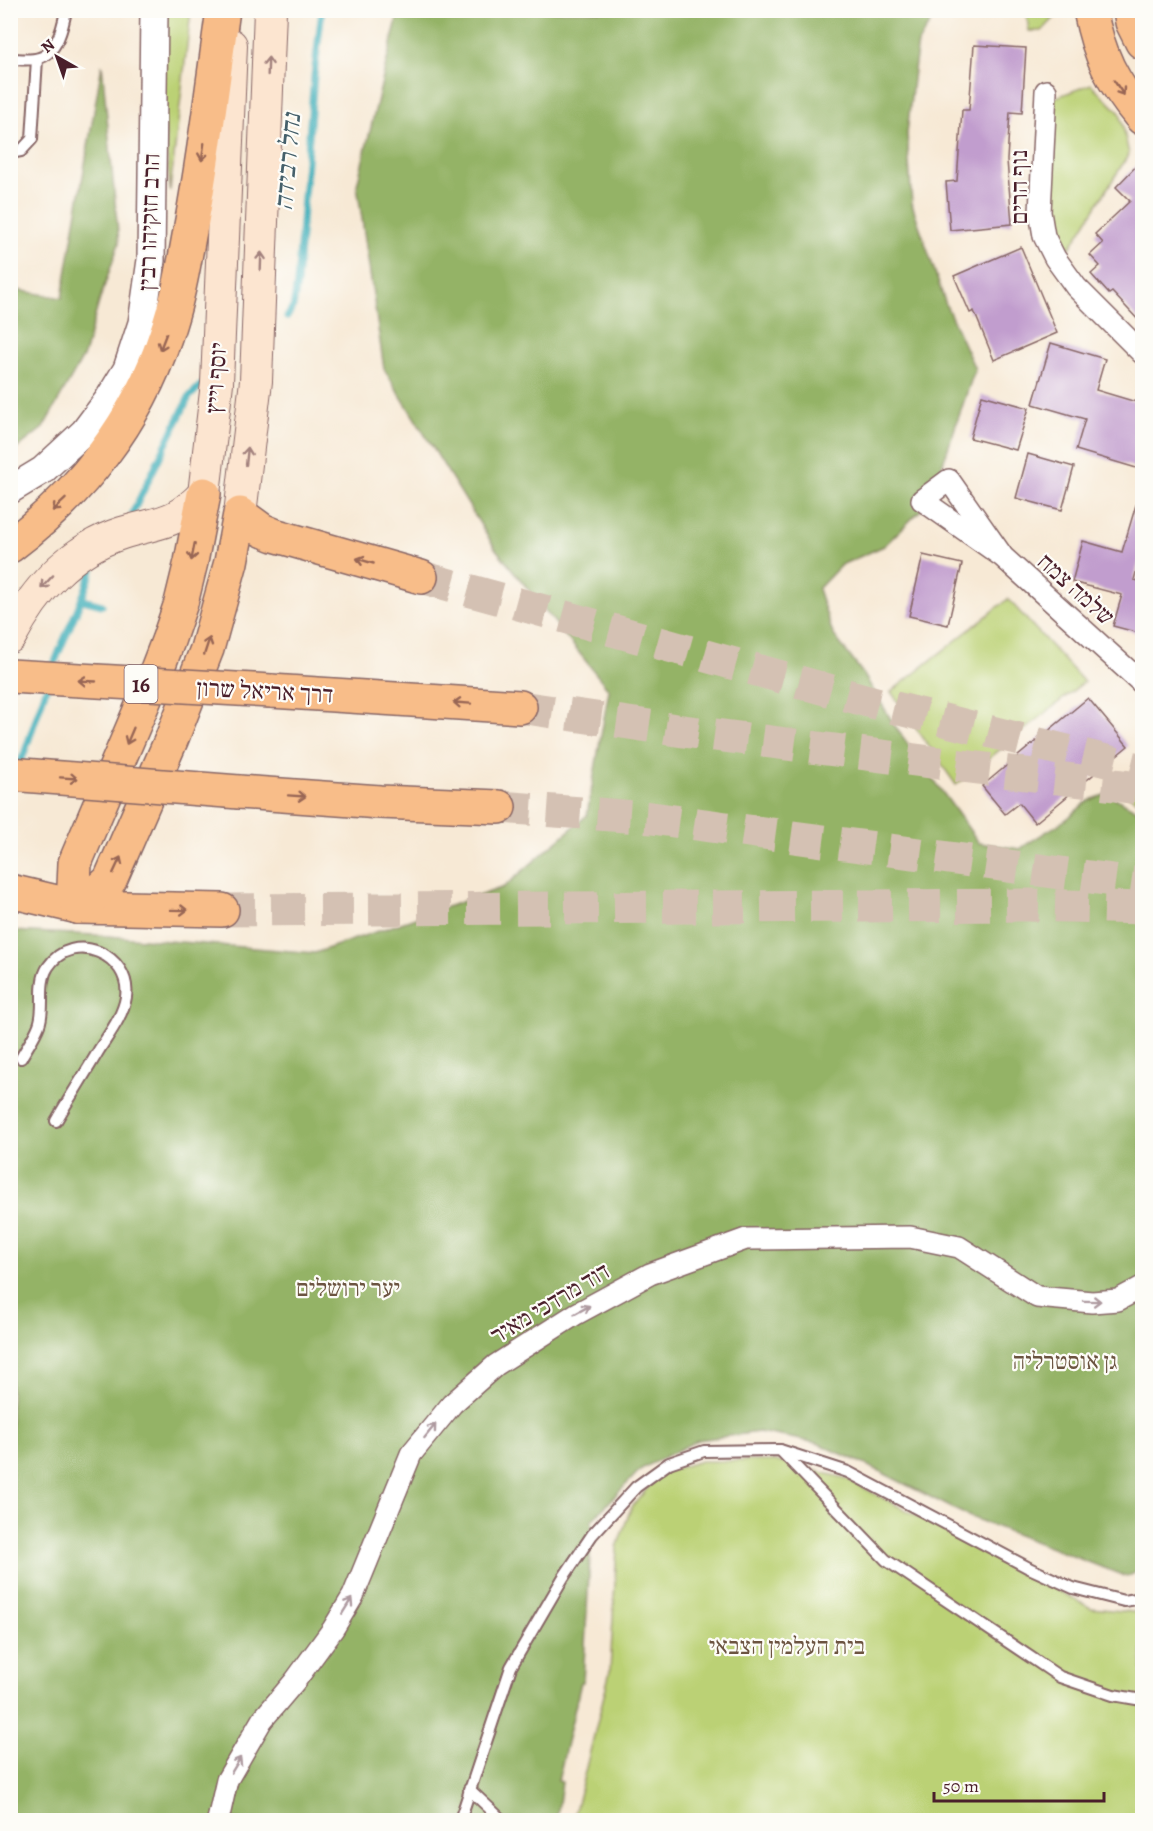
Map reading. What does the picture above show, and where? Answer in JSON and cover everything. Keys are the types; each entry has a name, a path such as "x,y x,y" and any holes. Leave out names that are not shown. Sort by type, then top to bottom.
{"main road":[{"path":"10,546 30,532 66,498 112,443 147,381 165,339 178,297 196,204 223,10"},
{"name":"יוסף וייץ","path":"204,494 217,383 232,10"},
{"name":"יוסף וייץ","path":"240,514 256,381 270,10"},
{"path":"1090,10 1102,55 1111,76 1143,118"},
{"path":"10,638 34,597 48,580 87,548 107,538 170,520 182,514 204,494"},
{"path":"78,907 74,886 75,863 168,641 181,603 204,494"},
{"path":"78,907 110,880 172,738 207,650 231,562 240,514 262,530 274,535 421,577"},
{"name":"דרך אריאל שרון","path":"10,676 520,707"},
{"path":"10,774 380,802 499,807"},
{"path":"16,892 78,907 222,910"}],"street":[{"name":"הרב חזקיהו רבין","path":"10,490 43,470 84,432 127,369 142,324 152,260 154,10"},
{"name":"נוף הרים","path":"1046,91 1040,212 1044,236 1055,258 1076,287 1143,353"},
{"name":"שלמה צמח","path":"1003,557 1143,683"},
{"name":"דוד מרדכי מאיר","path":"218,1821 227,1780 262,1720 295,1682 333,1629 353,1596 411,1454 452,1404 496,1365 576,1314 650,1274 746,1239 910,1236 958,1247 1038,1297 1092,1302 1118,1300 1143,1287"}],"lane":[{"path":"10,58 37,59 47,55 56,44 66,10"},
{"path":"10,153 21,152 32,139 37,59"},
{"path":"21,1058 40,1024 43,981 49,965 66,951 78,948 98,951 108,957 123,976 126,998 112,1029 56,1120"},
{"path":"780,1450 886,1560 1060,1677 1113,1695 1143,1700"},
{"path":"460,1821 511,1666 563,1578 592,1535 636,1487 669,1463 704,1451 780,1450 848,1472 1029,1568 1073,1588 1124,1601 1143,1598"},
{"path":"469,1789 502,1821"}],"green space":[{"path":"1026,10 1061,11 1042,31 1029,31"},
{"path":"163,11 191,11 170,191 162,91"},
{"name":"יער ירושלים","path":"399,11 937,11 918,43 914,70 907,134 912,204 946,305 975,369 933,498 884,546 841,565 818,589 833,634 864,675 895,726 979,843 1020,849 1094,798 1108,794 1142,813 1142,1569 1127,1577 968,1516 873,1468 817,1443 759,1432 698,1440 641,1469 592,1520 583,1682 581,1682 558,1781 562,1782 558,1820 11,1820 11,931 95,935 315,953 504,887 587,815 609,690 495,548 384,369 357,185"},
{"path":"102,65 119,243 84,355 43,428 11,453 11,289 62,298"},
{"path":"1091,84 1120,113 1129,154 1070,248 1059,237 1051,212 1054,98"},
{"path":"1008,599 1084,682 956,785 891,692"},
{"path":"1142,765 1142,804 1117,788"},
{"name":"בית העלמין הצבאי","path":"701,1461 775,1461 845,1478 1091,1608 1142,1613 1142,1820 573,1820 610,1671 617,1547 631,1508 660,1473"}],"building":[{"path":"974,45 1026,48 1022,113 1010,112 1007,160 1012,224 950,230 946,182 957,181 962,110 969,110"},
{"path":"1143,159 1143,325 1112,292 1109,294 1091,274 1100,266 1090,255 1103,243 1095,234 1130,201 1116,187"},
{"path":"1021,247 1057,333 994,360 974,311 970,313 954,276"},
{"path":"1051,343 1105,359 1096,390 1143,404 1143,470 1076,450 1085,419 1033,404"},
{"path":"982,395 1029,408 1016,450 970,438"},
{"path":"1028,454 1074,467 1062,510 1016,498"},
{"path":"1138,498 1143,499 1143,547 1134,580 1143,582 1143,634 1113,626 1122,595 1072,582 1083,541 1122,552"},
{"path":"923,555 962,564 948,625 909,616"},
{"path":"1088,698 1128,746 1035,823 1019,803 1005,814 982,786"}],"waterway":[{"name":"נחל רבידה","path":"287,317 293,307 297,283 314,76 322,10"},
{"name":"נחל רבידה","path":"133,512 189,397 200,386"},
{"name":"נחל רבידה","path":"52,670 92,570"},
{"path":"83,600 102,605"},
{"name":"נחל רבידה","path":"18,766 47,686"}],"tunnel":[{"path":"421,577 868,701 1142,770"},
{"path":"520,707 683,731 1138,788"},
{"path":"499,807 652,818 1142,884"},
{"path":"222,910 1029,905 1142,908"}],"park label":[{"name":"גן אוסטרליה","path":"1065,1361"}]}
